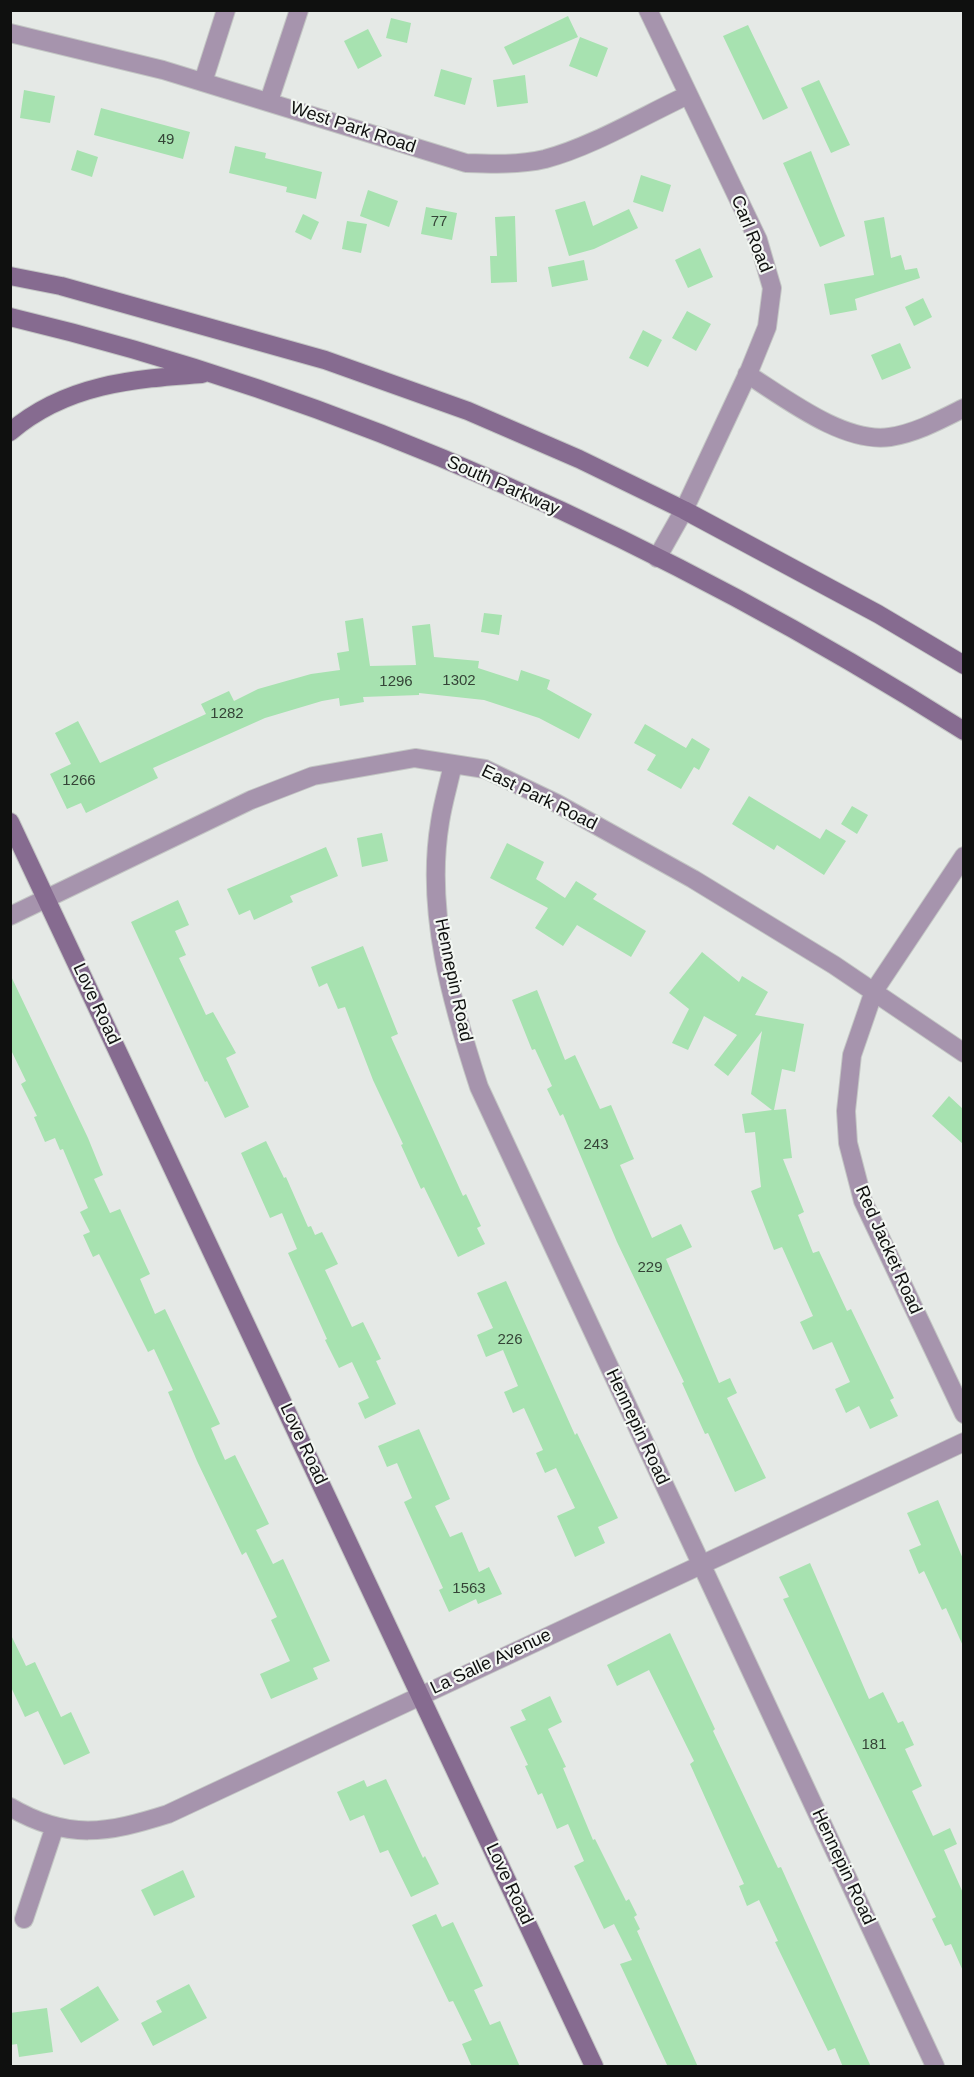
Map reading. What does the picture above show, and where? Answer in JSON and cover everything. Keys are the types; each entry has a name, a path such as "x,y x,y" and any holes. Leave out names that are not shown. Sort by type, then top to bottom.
{"main road":[{"path":"10,276 61,286 154,311 376,376 468,411 579,459 684,510 878,614 963,665"},
{"name":"South Parkway","path":"10,317 270,392 479,473 657,558 807,638 963,731"},
{"path":"10,432 56,401 81,390 109,383 214,374"},
{"name":"Love Road","path":"10,822 594,2067"}],"street":[{"path":"203,82 226,10"},
{"path":"269,101 299,10"},
{"name":"Carl Road","path":"648,10 758,240 772,288 767,327 747,374 684,510 657,558"},
{"name":"West Park Road","path":"10,33 203,82 466,163 497,164 544,159 688,95"},
{"path":"747,374 816,417 840,428 874,437 890,437 916,430 963,408"},
{"name":"East Park Road","path":"10,916 251,800 313,776 415,758 484,769 556,803 693,879 874,991 963,1053"},
{"name":"Hennepin Road","path":"453,764 439,823 436,898 447,971 462,1033 479,1087 936,2067"},
{"name":"Red Jacket Road","path":"963,856 874,991 852,1055 846,1111 848,1143 863,1201 963,1414"},
{"name":"La Salle Avenue","path":"10,1807 30,1819 55,1826 92,1831 120,1829 168,1814 963,1442"},
{"path":"24,1919 55,1826"}],"building":[{"path":"568,16 578,37 513,65 504,47"},
{"path":"391,18 411,23 407,43 386,38"},
{"path":"748,25 788,108 763,120 723,36"},
{"path":"368,29 382,56 358,69 344,41"},
{"path":"580,37 608,48 597,77 569,66"},
{"path":"441,69 472,78 465,105 434,96"},
{"path":"525,75 528,103 497,107 493,80"},
{"path":"819,80 850,145 831,153 801,88"},
{"path":"24,90 55,96 50,123 20,118"},
{"path":"101,108 190,132 183,159 94,135"},
{"path":"235,146 266,153 265,158 322,172 316,199 286,192 287,187 229,173"},
{"path":"77,150 98,157 92,177 71,170"},
{"path":"811,151 845,236 820,247 783,163"},
{"path":"641,175 671,185 663,212 633,202"},
{"path":"368,190 398,201 389,227 360,216"},
{"path":"585,201 593,226 629,209 638,228 594,249 569,256 555,210"},
{"path":"426,207 457,213 452,240 421,234"},
{"path":"303,214 319,222 311,240 295,232"},
{"path":"515,216 517,282 491,283 490,256 497,256 495,217"},
{"path":"884,217 891,258 901,255 905,270 917,268 920,278 855,299 857,310 830,315 824,284 874,275 864,221"},
{"path":"347,221 367,224 361,253 342,249"},
{"path":"700,248 713,277 688,288 675,260"},
{"path":"584,260 588,280 552,287 548,267"},
{"path":"923,298 932,317 914,326 905,307"},
{"path":"687,311 711,324 696,351 672,338"},
{"path":"643,330 662,340 648,367 629,358"},
{"path":"900,343 911,368 882,380 871,355"},
{"path":"484,613 502,615 499,635 481,632"},
{"path":"363,618 370,666 416,665 412,626 430,624 434,657 479,661 478,668 518,681 521,670 550,680 547,689 592,714 579,739 539,718 484,700 419,693 419,695 363,697 364,702 340,706 339,698 322,701 265,718 153,768 158,778 86,813 81,803 67,809 50,774 71,764 55,733 78,721 100,763 206,714 201,704 229,691 234,701 258,689 311,674 340,670 337,653 349,651 345,621"},
{"path":"645,724 686,748 692,738 710,749 699,770 694,767 681,789 647,770 656,755 634,743"},
{"path":"749,796 820,839 826,829 846,841 824,875 777,845 774,850 732,824"},
{"path":"852,806 868,815 857,834 841,824"},
{"path":"382,833 388,861 362,867 357,838"},
{"path":"507,843 544,862 536,879 565,898 576,881 597,894 593,899 646,931 631,957 577,925 563,946 535,928 548,908 490,878"},
{"path":"326,847 338,876 290,896 293,902 254,920 250,910 239,915 227,889"},
{"path":"178,900 189,925 175,931 186,955 179,958 206,1015 213,1012 236,1053 226,1058 249,1107 225,1118 207,1081 205,1082 131,922"},
{"path":"363,946 398,1034 391,1037 463,1196 466,1194 481,1226 477,1228 485,1244 458,1257 424,1187 421,1189 401,1145 403,1144 373,1080 345,1007 338,1009 327,983 319,987 311,967"},
{"path":"702,952 739,982 742,976 768,992 755,1015 804,1024 795,1072 782,1069 774,1110 786,1109 792,1158 783,1159 804,1212 798,1215 813,1253 819,1251 847,1311 851,1309 894,1398 890,1400 898,1416 870,1429 859,1406 846,1413 835,1389 850,1382 832,1342 813,1350 800,1322 813,1316 782,1247 774,1250 751,1191 761,1187 755,1132 745,1133 742,1114 772,1110 751,1094 762,1031 728,1076 714,1065 737,1035 704,1016 688,1050 672,1043 689,1009 669,993"},
{"path":"10,974 88,1138 103,1175 94,1179 110,1213 120,1209 150,1274 140,1279 155,1314 165,1309 220,1424 211,1428 225,1460 235,1455 269,1524 256,1530 273,1564 283,1559 330,1661 313,1668 318,1679 271,1699 260,1674 290,1661 271,1620 277,1617 246,1552 242,1555 197,1461 168,1392 173,1390 154,1349 148,1352 99,1254 93,1257 83,1235 90,1232 80,1212 88,1208 63,1149 60,1150 55,1138 45,1142 34,1117 37,1116 21,1084 26,1081 10,1048"},
{"path":"537,990 565,1060 575,1055 600,1109 611,1105 634,1159 620,1165 652,1238 681,1224 692,1247 666,1259 719,1383 730,1378 737,1393 727,1398 766,1478 735,1492 708,1433 705,1434 682,1383 684,1382 617,1242 563,1114 560,1116 547,1089 552,1086 535,1049 532,1050 512,1000"},
{"path":"949,1096 963,1109 963,1144 932,1116"},
{"path":"266,1141 284,1178 286,1177 308,1227 311,1226 315,1235 322,1232 338,1264 325,1270 352,1327 363,1322 381,1359 376,1361 396,1404 365,1419 358,1403 369,1398 352,1362 339,1368 288,1253 297,1249 282,1213 270,1218 241,1153"},
{"path":"506,1281 575,1435 577,1433 618,1518 598,1527 605,1543 575,1557 557,1516 575,1508 556,1468 545,1473 536,1453 543,1450 524,1408 513,1413 504,1392 518,1386 503,1350 486,1357 477,1335 493,1328 477,1293"},
{"path":"419,1429 450,1499 435,1506 450,1537 462,1532 479,1572 489,1567 502,1594 478,1604 476,1599 449,1612 439,1590 443,1588 404,1502 412,1498 397,1463 387,1467 378,1446"},
{"path":"938,1500 963,1559 963,1646 946,1608 942,1610 924,1571 919,1574 909,1550 921,1545 907,1513"},
{"path":"810,1563 869,1699 883,1692 898,1723 903,1721 914,1745 905,1749 922,1786 912,1791 933,1836 950,1828 957,1844 944,1850 963,1893 963,1971 951,1944 945,1946 932,1919 936,1917 783,1599 789,1597 779,1577"},
{"path":"10,1633 26,1666 35,1662 61,1717 71,1712 90,1753 64,1765 38,1711 25,1717 10,1685"},
{"path":"670,1633 715,1729 713,1731 778,1868 781,1867 871,2067 843,2067 835,2048 828,2051 775,1942 778,1941 759,1900 747,1906 739,1886 744,1884 690,1764 694,1761 649,1670 617,1686 607,1665"},
{"path":"550,1696 562,1722 548,1729 566,1767 563,1768 593,1840 595,1839 626,1901 629,1899 637,1915 634,1917 640,1929 637,1931 698,2067 668,2067 620,1964 632,1960 614,1924 604,1929 574,1866 584,1861 568,1824 557,1829 542,1793 538,1795 525,1766 528,1765 510,1727 526,1720 521,1710"},
{"path":"386,1779 423,1858 425,1856 439,1884 411,1897 388,1850 380,1853 364,1815 350,1821 337,1792 364,1780 367,1787"},
{"path":"183,1870 195,1897 154,1916 141,1890"},
{"path":"436,1914 442,1927 453,1922 483,1986 474,1990 490,2025 500,2021 520,2067 472,2067 462,2044 472,2040 453,2001 449,2002 412,1925"},
{"path":"189,1984 207,2018 153,2046 141,2023 162,2012 156,2001"},
{"path":"98,1986 119,2020 81,2043 60,2009"},
{"path":"47,2008 53,2052 19,2057 17,2044 10,2045 10,2013"}]}
